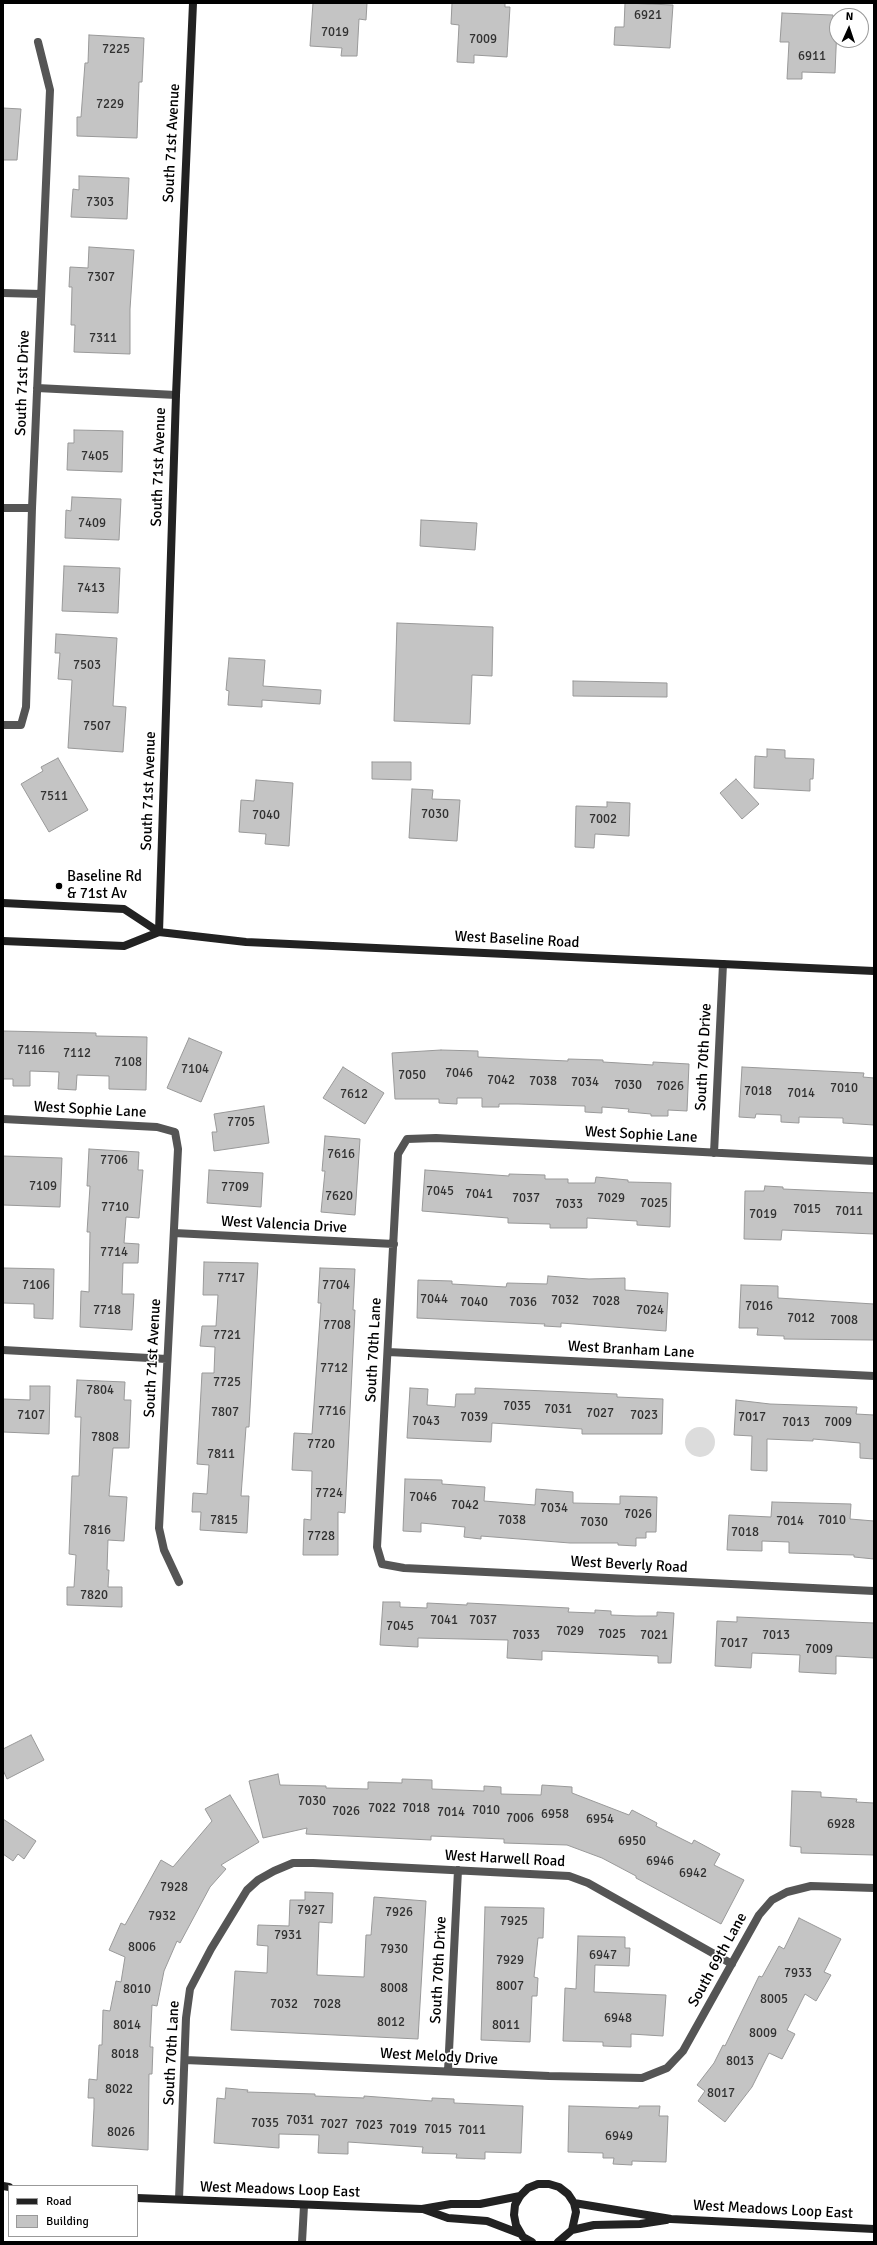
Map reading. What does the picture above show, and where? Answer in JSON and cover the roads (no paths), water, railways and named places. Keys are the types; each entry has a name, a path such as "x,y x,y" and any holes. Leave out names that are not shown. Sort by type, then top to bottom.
{"street":[{"name":"South 71st Avenue","path":"159,932 176,395 193,3"},
{"name":"South 71st Drive","path":"3,726 21,725 26,707 32,508 50,90 38,42"},
{"path":"3,293 41,294"},
{"path":"37,388 176,395"},
{"path":"3,508 32,508"},
{"name":"West Baseline Road","path":"3,903 124,909 159,932 246,942 874,971"},
{"name":"West Baseline Road","path":"3,941 124,946 159,932"},
{"name":"South 70th Drive","path":"714,1153 723,964"},
{"name":"West Sophie Lane","path":"3,1119 157,1127 174,1132"},
{"name":"South 71st Avenue","path":"174,1132 178,1150 159,1528 164,1550 179,1582"},
{"name":"West Sophie Lane","path":"407,1139 436,1138 874,1161"},
{"name":"South 70th Lane","path":"382,1564 377,1547 398,1154 407,1139"},
{"name":"West Valencia Drive","path":"174,1233 394,1244"},
{"path":"3,1350 167,1359"},
{"name":"West Branham Lane","path":"388,1352 874,1376"},
{"name":"West Beverly Road","path":"382,1564 404,1568 874,1591"},
{"name":"West Harwell Road","path":"258,1880 274,1871 293,1864 569,1876 588,1883 732,1964"},
{"name":"South 70th Drive","path":"448,2071 458,1870"},
{"name":"South 70th Lane","path":"179,2199 185,2060 190,1989 201,1966 239,1902 247,1890 258,1880"},
{"name":"South 69th Lane","path":"683,2051 759,1915 772,1900 788,1892 811,1886 874,1888"},
{"name":"West Melody Drive","path":"185,2060 642,2078 667,2068 683,2051"},
{"path":"526,2239 516,2225 514,2215 515,2205 520,2196 528,2188 538,2184 549,2184 559,2187 568,2194 574,2203 576,2216 572,2230 562,2241"},
{"path":"422,2209 451,2204 480,2204 520,2196"},
{"name":"West Meadows Loop East","path":"138,2198 304,2206 422,2209"},
{"name":"West Meadows Loop East","path":"574,2203 671,2220 874,2229"},
{"path":"302,2242 304,2206"},
{"path":"422,2209 448,2218 487,2221 526,2239"},
{"name":"West Meadows Loop East","path":"572,2230 594,2225 640,2224 671,2220"}],"place":[{"name":"Baseline Rd & 71st Av","path":"59,886"}]}
